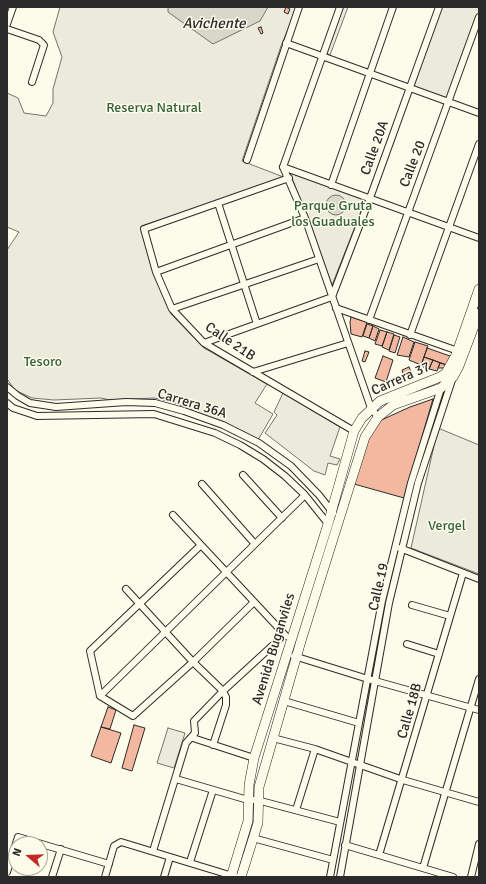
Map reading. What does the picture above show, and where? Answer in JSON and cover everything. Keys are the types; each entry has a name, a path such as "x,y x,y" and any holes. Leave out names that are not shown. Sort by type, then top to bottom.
{"main road":[{"name":"Calle 19","path":"449,375 479,289"},
{"name":"Calle 19","path":"449,375 461,361 479,313"},
{"name":"Carrera 37","path":"365,437 378,416 393,405 441,388 449,375"},
{"name":"Carrera 37","path":"354,432 362,418 380,401 440,377 449,375"},
{"name":"Avenida Buganviles","path":"235,877 250,811 248,800 254,758 287,654 288,637 328,524 354,432"},
{"name":"Avenida Buganviles","path":"235,877 253,838 258,823 257,800 259,787 301,642 365,437"}],"street":[{"path":"7,24 13,7"},
{"path":"247,160 299,7"},
{"path":"340,7 284,167 305,218 371,408 378,416"},
{"path":"331,185 393,7"},
{"name":"Calle 20A","path":"332,297 370,198 439,7"},
{"name":"Calle 20","path":"369,320 479,17"},
{"path":"7,29 39,40 44,45 32,82"},
{"path":"286,43 479,113"},
{"path":"410,335 479,144"},
{"path":"284,167 479,238"},
{"path":"258,324 218,203 289,178"},
{"name":"Calle 21B","path":"218,203 144,229 156,272 172,309 204,343 354,432"},
{"path":"156,272 305,218"},
{"path":"172,309 319,259"},
{"path":"204,343 332,297"},
{"path":"336,308 458,351"},
{"path":"253,372 348,343"},
{"name":"Calle 19","path":"340,877 389,603 418,483 449,375"},
{"name":"Carrera 36A","path":"7,387 30,403 56,407 97,404 155,403 222,425 259,443 291,466 319,495 338,522"},
{"name":"Calle 19","path":"330,877 382,601 411,483 441,388"},
{"name":"Carrera 36A","path":"7,403 14,408 37,416 162,415 215,433 240,445 269,463 305,495 334,534"},
{"path":"243,475 282,518"},
{"path":"202,484 255,544"},
{"path":"100,696 305,495"},
{"path":"173,515 288,637 301,642"},
{"path":"201,545 90,651 100,696 133,716 193,662 254,602"},
{"path":"395,546 479,579"},
{"name":"Calle 18B","path":"379,855 403,780 463,573"},
{"path":"126,589 193,662 223,691 226,698 226,705 213,745"},
{"path":"412,605 450,616"},
{"path":"153,851 186,743 193,738 195,730 194,721 223,691 288,637"},
{"path":"407,644 439,654"},
{"path":"287,654 368,679 427,694 479,710"},
{"path":"423,868 447,792 479,679"},
{"path":"284,701 359,723"},
{"path":"193,738 254,758"},
{"path":"273,738 315,749 403,780 479,802"},
{"path":"296,810 315,749"},
{"path":"176,779 248,800 257,800 340,822"},
{"path":"190,862 213,790"},
{"path":"7,872 18,837 109,864"},
{"path":"253,838 333,860"},
{"path":"106,877 114,846 121,842 235,877"},
{"path":"471,877 479,844"},
{"path":"346,845 453,877"},
{"path":"52,877 61,849"},
{"path":"164,877 170,857"}],"green space":[{"name":"Reserva Natural","path":"60,7 297,7 281,46 242,161 286,178 141,226 155,273 171,314 204,348 267,384 255,403 273,414 258,440 173,402 154,398 54,400 32,398 15,390 7,379 7,250 19,232 7,227 7,93 18,98 24,113 46,116 53,103 53,89 62,57 53,32"},
{"path":"343,7 348,7 330,55 326,53"},
{"path":"441,7 479,7 479,13 449,100 411,87"},
{"name":"Parque Gruta los Guaduales","path":"290,173 366,199 332,285 311,226"},
{"path":"283,393 340,427 330,456 340,459 337,465 328,463 325,475 314,471 265,433 277,415 274,412"},
{"name":"Vergel","path":"438,428 479,445 479,574 411,548"},
{"path":"168,728 185,733 174,768 157,763"}],"water":[{"name":"Avichente","path":"168,7 268,7 260,21 213,44 168,12"},
{"path":"336,195 343,198 346,205 343,212 336,215 329,212 326,205 329,198"}],"building":[{"path":"286,7 290,9 288,14 284,12"},
{"path":"261,27 263,33 261,34 258,28"},
{"path":"351,317 367,322 362,337 351,334"},
{"path":"367,324 373,326 369,338 363,336"},
{"path":"373,326 379,329 375,341 369,338"},
{"path":"380,330 387,332 382,346 375,344"},
{"path":"387,332 394,334 389,350 382,347"},
{"path":"394,335 400,337 395,353 389,351"},
{"path":"403,337 414,342 409,357 397,355"},
{"path":"415,342 428,346 421,365 409,360"},
{"path":"427,348 450,356 447,365 424,357"},
{"path":"365,351 369,352 365,362 362,361"},
{"path":"383,356 393,360 386,382 375,378"},
{"path":"424,357 433,360 429,369 421,366"},
{"path":"433,360 440,363 437,371 429,369"},
{"path":"440,363 446,365 445,368 438,368"},
{"path":"409,367 412,374 404,376 402,370"},
{"path":"433,399 404,498 354,484 368,436 377,422 410,407"},
{"path":"108,707 116,710 110,729 101,727"},
{"path":"134,725 145,728 132,771 122,768"},
{"path":"101,727 121,733 111,763 91,756"}],"park label":[{"name":"Tesoro","path":"43,362"}]}
